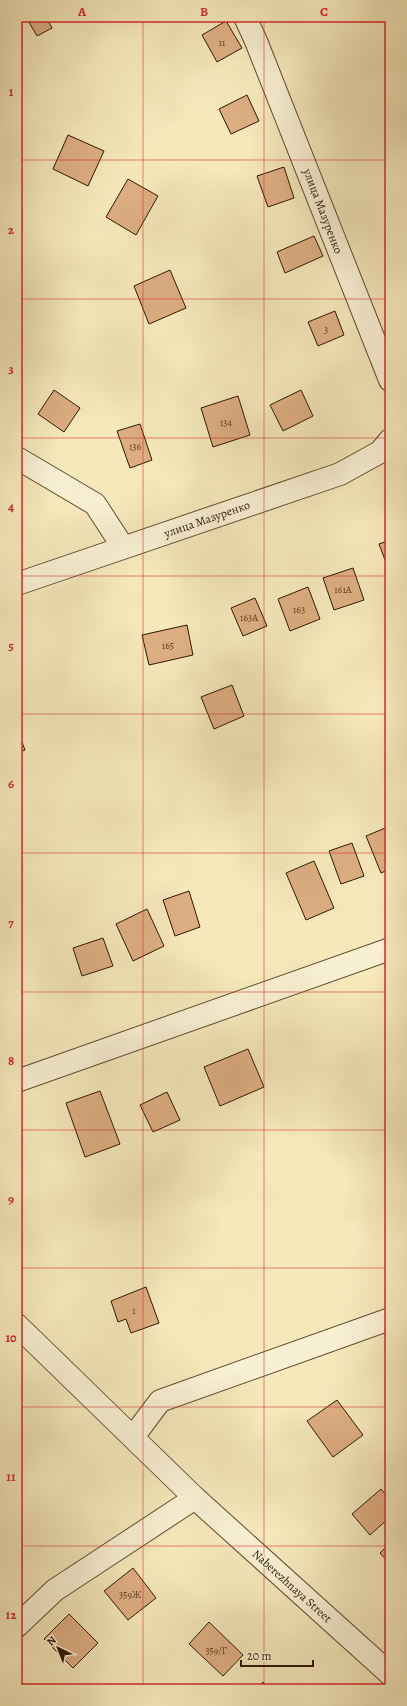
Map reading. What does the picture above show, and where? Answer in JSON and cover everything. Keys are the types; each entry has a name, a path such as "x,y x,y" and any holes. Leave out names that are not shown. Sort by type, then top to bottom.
{"street":[{"name":"улица Мазуренко","path":"245,17 256,41 390,380"},
{"name":"улица Мазуренко","path":"17,584 340,474 380,452 390,440"},
{"path":"17,458 95,504 124,547"},
{"path":"17,1081 390,949"},
{"path":"133,1437 160,1401 390,1319"},
{"name":"Naberezhnaya Street","path":"17,1325 195,1498 390,1674"},
{"path":"17,1626 55,1590 195,1498"}],"building":[{"path":"26,17 46,17 52,28 37,36"},
{"path":"226,21 242,48 217,62 202,35"},
{"path":"247,95 259,121 231,134 219,109"},
{"path":"68,135 104,151 88,186 53,169"},
{"path":"284,167 294,198 268,207 257,176"},
{"path":"128,179 158,196 136,235 106,217"},
{"path":"314,236 323,256 285,273 277,252"},
{"path":"170,270 186,308 149,324 134,286"},
{"path":"335,311 344,335 318,346 308,322"},
{"path":"54,390 80,408 64,432 38,414"},
{"path":"301,390 313,416 283,431 270,405"},
{"path":"238,396 250,435 213,447 201,408"},
{"path":"140,424 152,460 130,468 117,431"},
{"path":"390,540 390,573 379,544"},
{"path":"353,568 364,600 334,610 323,578"},
{"path":"308,587 320,619 290,631 278,599"},
{"path":"255,598 267,626 243,636 231,608"},
{"path":"187,625 193,655 149,665 142,635"},
{"path":"232,685 244,716 214,729 201,697"},
{"path":"17,729 25,750 17,753"},
{"path":"390,826 390,869 381,873 366,836"},
{"path":"352,843 364,876 341,884 329,851"},
{"path":"314,861 334,908 306,920 286,873"},
{"path":"189,891 200,927 175,936 163,900"},
{"path":"147,909 164,946 133,961 116,924"},
{"path":"103,938 113,966 82,976 73,948"},
{"path":"248,1049 264,1087 220,1106 204,1067"},
{"path":"100,1091 120,1144 85,1157 66,1103"},
{"path":"167,1092 180,1120 153,1132 140,1105"},
{"path":"146,1287 159,1323 131,1333 126,1319 118,1322 111,1301"},
{"path":"337,1400 363,1435 333,1457 307,1421"},
{"path":"381,1489 390,1500 390,1517 370,1535 352,1514"},
{"path":"390,1543 390,1564 380,1553"},
{"path":"133,1568 156,1598 128,1620 104,1591"},
{"path":"69,1614 98,1643 73,1668 44,1639"},
{"path":"209,1622 243,1655 223,1676 189,1644"},
{"path":"263,1682 269,1689 256,1689"}]}
